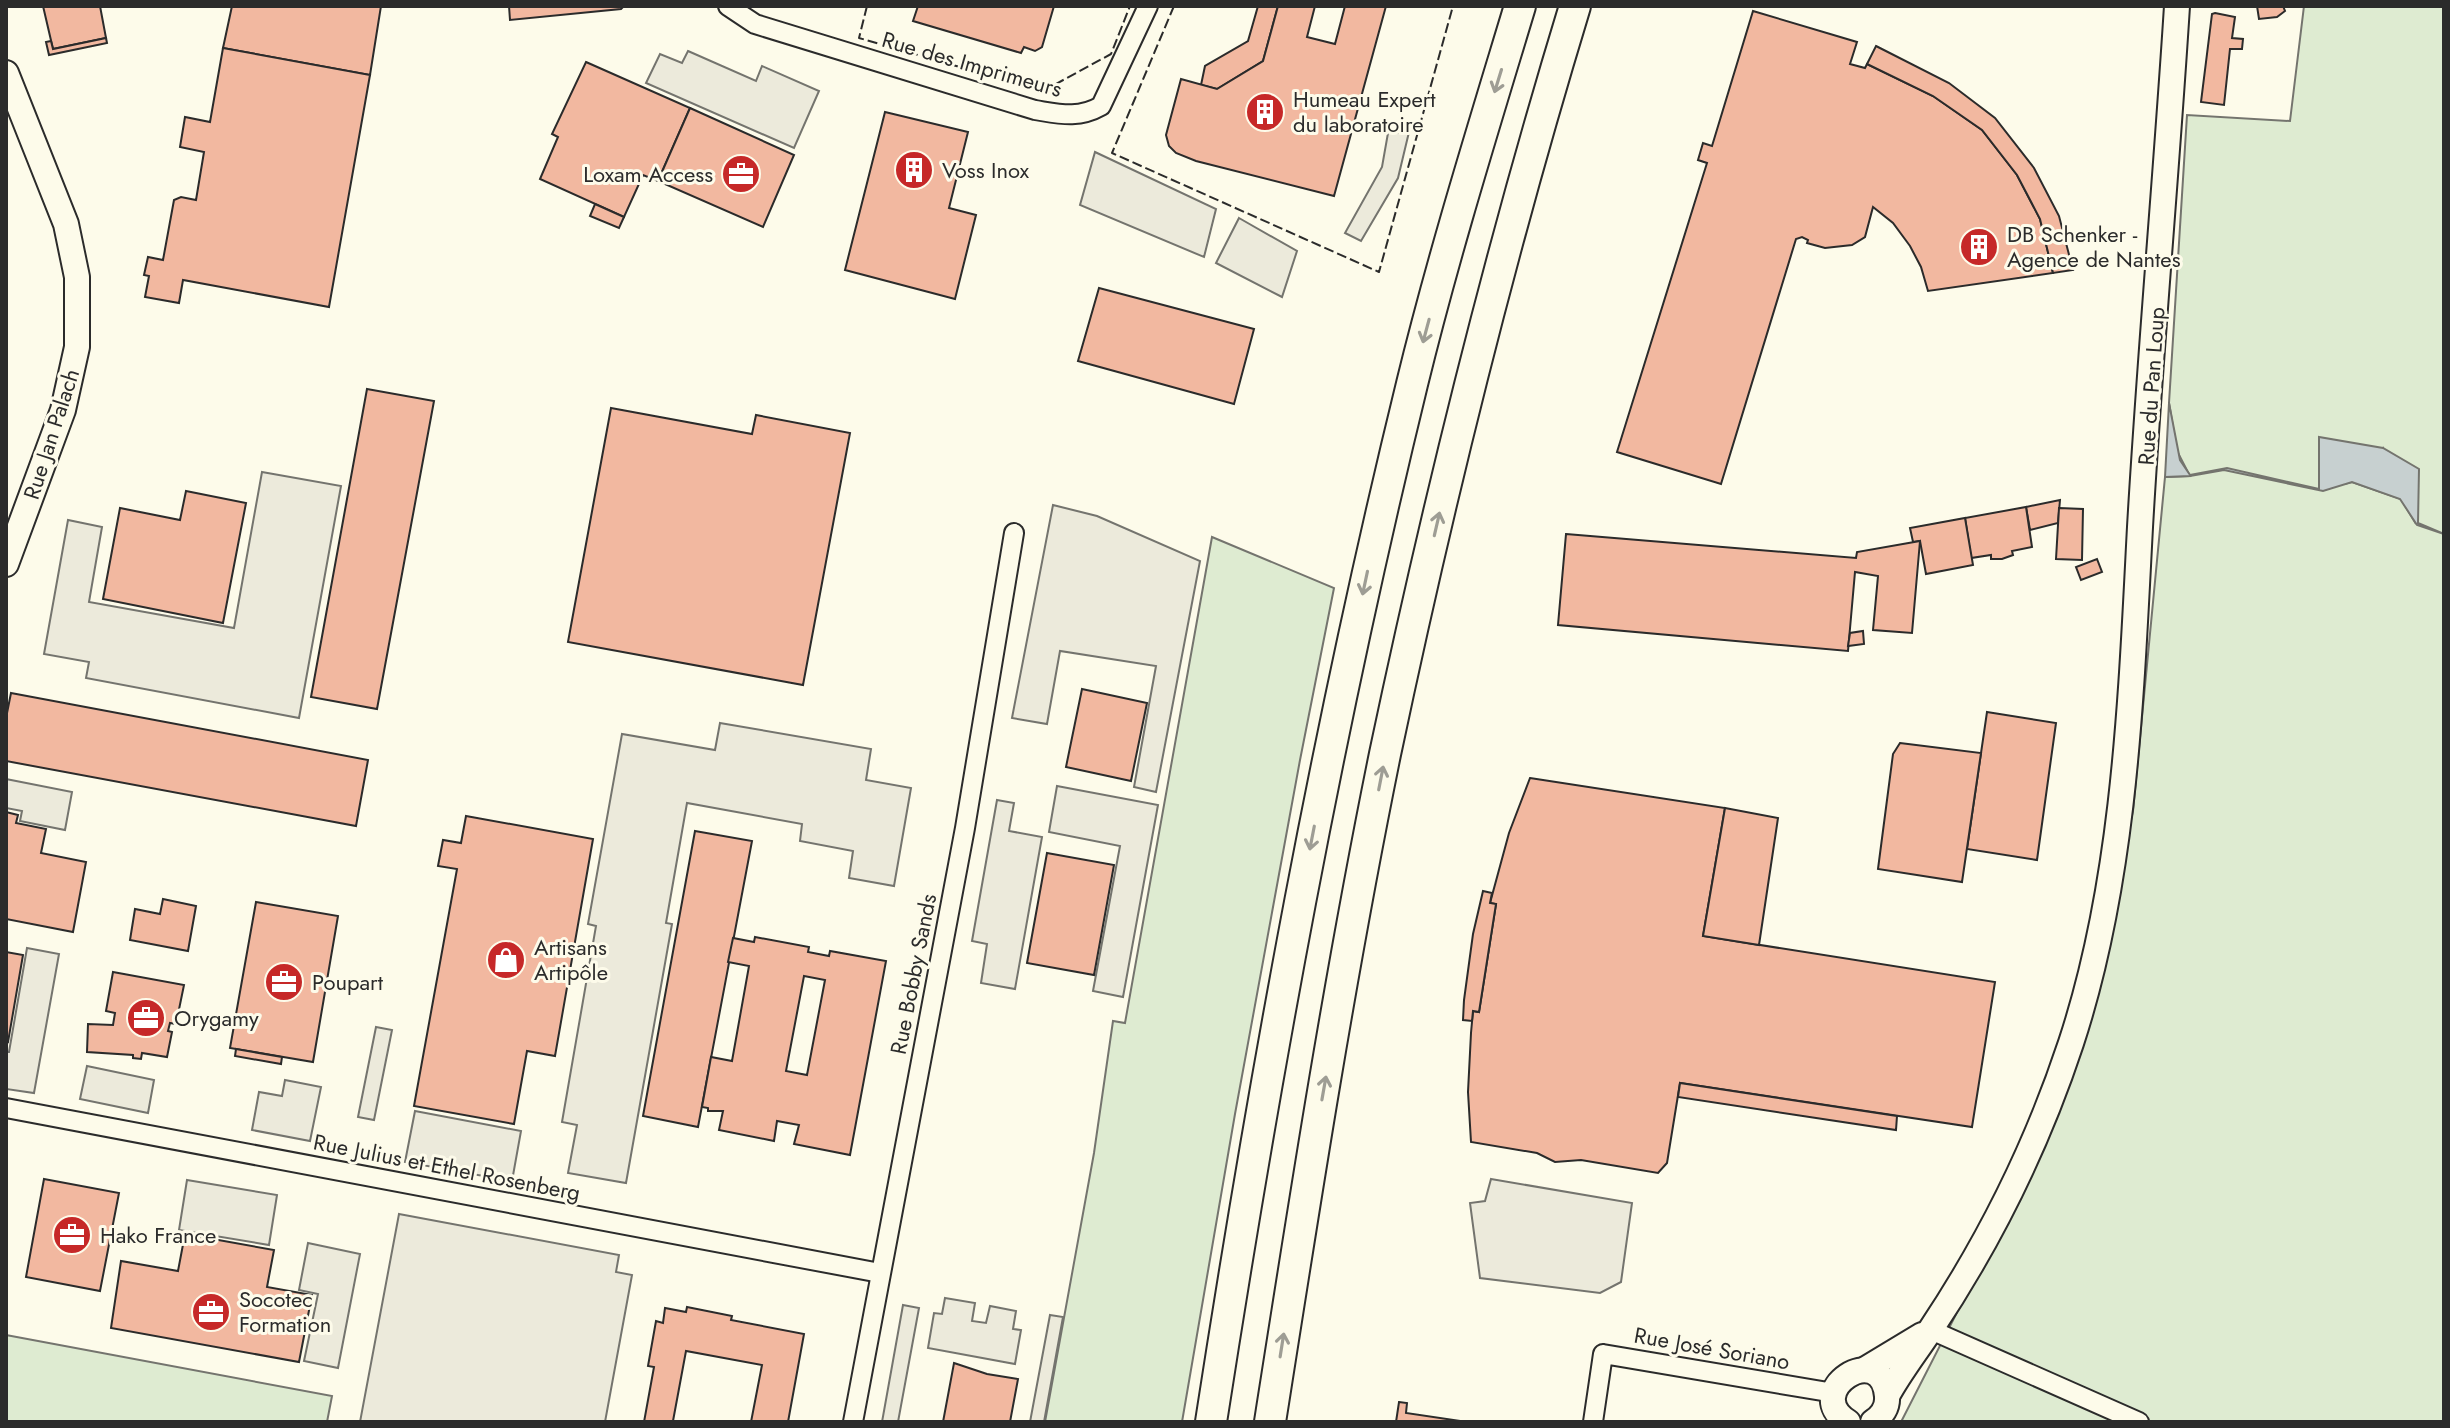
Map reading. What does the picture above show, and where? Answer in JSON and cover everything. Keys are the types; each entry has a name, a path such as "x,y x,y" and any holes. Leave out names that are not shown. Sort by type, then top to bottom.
{"highway":[{"path":"1211,1422 1279,1015 1326,766 1367,573 1453,230 1520,6"},
{"path":"1270,1422 1323,1095 1385,755 1447,477 1492,301 1575,6"}],"street":[{"name":"Rue des Imprimeurs","path":"728,6 755,24 1026,107 1066,116 1085,115 1101,106 1148,6"},
{"name":"Rue du Pan Loup","path":"1874,1421 1884,1412 1887,1396 1979,1249 2038,1133 2076,1026 2095,951 2114,851 2130,721 2140,527 2177,6"},
{"name":"Rue Jan Palach","path":"6,73 66,224 77,277 77,347 63,410 6,564"},
{"name":"Rue Bobby Sands","path":"853,1422 965,828 1014,533"},
{"name":"Rue Julius et Ethel Rosenberg","path":"6,1108 880,1273"},
{"path":"1864,1370 1931,1330 2139,1422"},
{"name":"Rue José Soriano","path":"1593,1422 1603,1354 1834,1393"},
{"path":"1845,1421 1834,1407 1834,1393 1845,1375 1853,1370 1874,1373 1887,1396"}],"green space":[{"path":"2304,6 2444,6 2444,1419 2443,1422 1901,1422 1995,1238 2090,1006 2133,811 2165,477 2190,476 2177,451 2169,403 2187,115 2290,121","holes":["2383,448 2416,524 2401,499 2352,482 2344,484"]},
{"path":"1212,537 1334,588 1235,1114 1182,1422 1045,1422 1094,1153 1113,1021 1125,1023"},
{"path":"6,1335 332,1396 327,1422 6,1422"}],"shaded area":[{"path":"688,51 756,81 762,66 819,91 794,148 646,83 660,54 682,63"},
{"path":"1409,132 1398,178 1361,241 1345,233 1382,167 1388,133"},
{"path":"1095,152 1216,209 1204,257 1080,205"},
{"path":"1239,218 1297,251 1282,297 1216,263"},
{"path":"2169,403 2180,460 2190,475 2227,468 2319,489 2319,437 2383,448 2419,469 2418,523 2444,534 2417,525 2400,499 2352,482 2323,491 2224,470 2190,476 2165,477"},
{"path":"262,472 341,486 299,718 86,678 89,662 44,654 68,520 102,527 89,602 234,628"},
{"path":"1053,505 1097,516 1200,561 1156,792 1134,787 1156,666 1060,651 1047,724 1012,718"},
{"path":"720,723 871,749 866,780 911,788 894,886 849,878 853,851 800,841 802,824 687,803 666,923 672,924 626,1183 568,1173 577,1125 562,1122 596,926 588,924 622,734 715,750"},
{"path":"6,779 72,792 65,830 20,821 22,811 6,808"},
{"path":"1057,786 1158,805 1123,997 1093,991 1120,846 1049,832"},
{"path":"997,800 1014,803 1009,831 1042,837 1015,989 981,983 987,944 972,941"},
{"path":"27,948 59,954 34,1093 6,1089 6,1052 9,1052"},
{"path":"376,1027 392,1030 374,1120 358,1117"},
{"path":"87,1066 154,1080 148,1113 80,1099"},
{"path":"285,1080 321,1087 310,1141 252,1130 259,1092 282,1096"},
{"path":"415,1111 521,1131 512,1181 405,1162"},
{"path":"1491,1179 1632,1203 1621,1282 1600,1293 1480,1278 1470,1203 1485,1201"},
{"path":"187,1180 277,1195 269,1245 179,1230"},
{"path":"399,1214 619,1255 616,1272 632,1275 605,1422 360,1422"},
{"path":"308,1243 360,1254 338,1368 304,1361 318,1294 299,1290"},
{"path":"945,1298 975,1303 972,1321 986,1323 990,1306 1016,1311 1013,1329 1021,1330 1015,1364 928,1348 934,1313 942,1314"},
{"path":"903,1305 919,1308 898,1422 882,1422"},
{"path":"1050,1315 1063,1317 1044,1422 1030,1422"}],"building":[{"path":"43,6 100,6 106,38 53,49"},
{"path":"232,6 381,6 370,75 223,48"},
{"path":"509,6 624,6 621,9 510,20"},
{"path":"918,6 1054,6 1042,47 1035,51 1024,47 1021,53 913,21"},
{"path":"1258,6 1278,6 1263,61 1217,89 1201,85 1205,66 1248,41"},
{"name":"Humeau Expert du laboratoire","path":"1278,6 1315,6 1307,37 1335,44 1345,6 1386,6 1334,196 1196,161 1176,153 1169,146 1166,135 1181,79 1217,89 1263,61"},
{"path":"2257,6 2283,6 2285,11 2277,17 2259,19"},
{"name":"DB Schenker - Agence de Nantes","path":"1753,11 1857,42 1850,64 1865,68 1867,64 1933,96 1982,130 2017,175 2040,219 2053,273 1928,291 1921,267 1910,246 1893,223 1873,207 1865,237 1852,245 1825,248 1807,243 1808,240 1802,237 1796,239 1721,484 1617,452 1707,163 1698,160 1703,143 1712,146"},
{"path":"2212,14 2235,17 2232,38 2243,39 2242,49 2230,49 2224,105 2201,102"},
{"path":"106,38 107,43 49,55 46,42 51,41 53,49"},
{"path":"1876,46 1949,83 1995,118 2034,168 2059,216 2073,270 2053,273 2040,219 2017,175 1982,130 1933,96 1867,64"},
{"path":"223,48 370,75 329,307 183,280 179,303 145,297 149,276 144,275 148,257 163,260 174,200 181,197 196,200 204,152 180,147 185,117 210,122"},
{"path":"586,62 690,108 658,181 643,175 624,217 540,179 558,137 552,134"},
{"path":"690,108 794,155 763,227 658,181"},
{"name":"Voss Inox","path":"885,112 968,132 949,208 976,215 955,299 845,270"},
{"path":"595,204 624,217 619,228 590,216"},
{"path":"1099,288 1254,329 1234,404 1078,361"},
{"path":"367,389 434,401 377,709 311,697"},
{"path":"611,408 752,434 756,415 850,433 803,685 568,642"},
{"path":"186,491 246,503 223,623 103,599 120,508 180,520"},
{"path":"2060,500 2058,523 2030,530 2026,507"},
{"path":"2026,507 2032,547 2012,551 2013,555 2002,559 1991,559 1991,555 1971,558 1965,518"},
{"path":"2059,508 2083,509 2082,560 2056,559"},
{"path":"1965,518 1973,565 1926,574 1920,541 1913,542 1910,528"},
{"path":"1566,534 1856,558 1857,552 1920,541 1912,633 1873,630 1878,576 1855,572 1848,651 1558,625"},
{"path":"2097,559 2102,572 2081,580 2076,567"},
{"path":"1863,631 1864,644 1848,646 1850,633"},
{"path":"1082,689 1147,703 1131,781 1066,767"},
{"path":"11,693 368,760 356,826 6,761 6,718"},
{"path":"1987,712 2056,723 2037,860 1967,849"},
{"path":"1900,743 1981,753 1962,882 1878,869 1893,754"},
{"path":"1530,778 1725,808 1703,936 1995,982 1972,1127 1680,1083 1667,1163 1658,1173 1581,1160 1555,1162 1537,1153 1471,1142 1468,1092 1471,1033 1473,1011 1479,1012 1496,904 1490,903 1509,833"},
{"path":"1725,808 1778,818 1759,945 1703,936"},
{"path":"6,812 18,815 16,823 46,829 41,853 86,862 73,932 6,919"},
{"name":"Artisans Artipôle","path":"466,816 593,839 555,1056 527,1051 514,1124 414,1106 457,869 438,866 443,840 461,843"},
{"path":"695,831 752,841 698,1127 643,1116"},
{"path":"1047,853 1114,865 1094,975 1027,963"},
{"path":"1483,891 1492,893 1490,903 1496,904 1479,1012 1473,1011 1472,1021 1463,1020 1473,934"},
{"path":"163,899 196,906 188,951 130,940 135,909 160,914"},
{"name":"Poupart","path":"256,902 338,916 313,1062 230,1048"},
{"path":"755,937 809,947 808,952 829,956 830,951 886,961 850,1155 794,1144 799,1125 777,1121 774,1141 719,1130 723,1111 708,1111 708,1108 702,1107 711,1057 732,1061 749,966 728,962 733,938 754,942","holes":["804,976 825,980 807,1075 786,1071"]},
{"path":"6,952 23,955 8,1042 6,1041"},
{"name":"Orygamy","path":"113,972 184,985 176,1024 170,1023 168,1031 172,1032 167,1057 142,1053 141,1059 133,1058 133,1055 87,1052 88,1024 113,1025 115,1013 106,1011"},
{"path":"236,1049 282,1057 281,1064 235,1056"},
{"path":"1680,1083 1897,1116 1896,1130 1678,1097"},
{"name":"Hako France","path":"44,1179 119,1193 100,1291 26,1277"},
{"name":"Socotec Formation","path":"185,1234 274,1250 267,1287 312,1295 299,1362 111,1328 121,1261 178,1271"},
{"path":"687,1307 732,1316 731,1320 804,1334 788,1422 751,1422 762,1365 686,1351 673,1421 679,1422 644,1422 654,1367 648,1366 656,1321 663,1323 665,1308 686,1312"},
{"path":"954,1363 987,1374 1018,1379 1010,1422 943,1422"},
{"path":"1399,1402 1407,1403 1406,1413 1467,1422 1396,1422"}],"fence":[{"path":"867,6 859,38 1043,91 1111,54 1130,6"},
{"path":"1174,6 1112,153 1379,272 1453,6"}],"place":[{"name":"Humeau Expert du laboratoire","path":"1265,112"},
{"name":"Voss Inox","path":"914,170"},
{"name":"Loxam Access","path":"741,174"},
{"name":"DB Schenker - Agence de Nantes","path":"1979,247"},
{"name":"Artisans Artipôle","path":"506,960"},
{"name":"Poupart","path":"284,982"},
{"name":"Orygamy","path":"146,1018"},
{"name":"Hako France","path":"72,1235"},
{"name":"Socotec Formation","path":"211,1312"}]}
